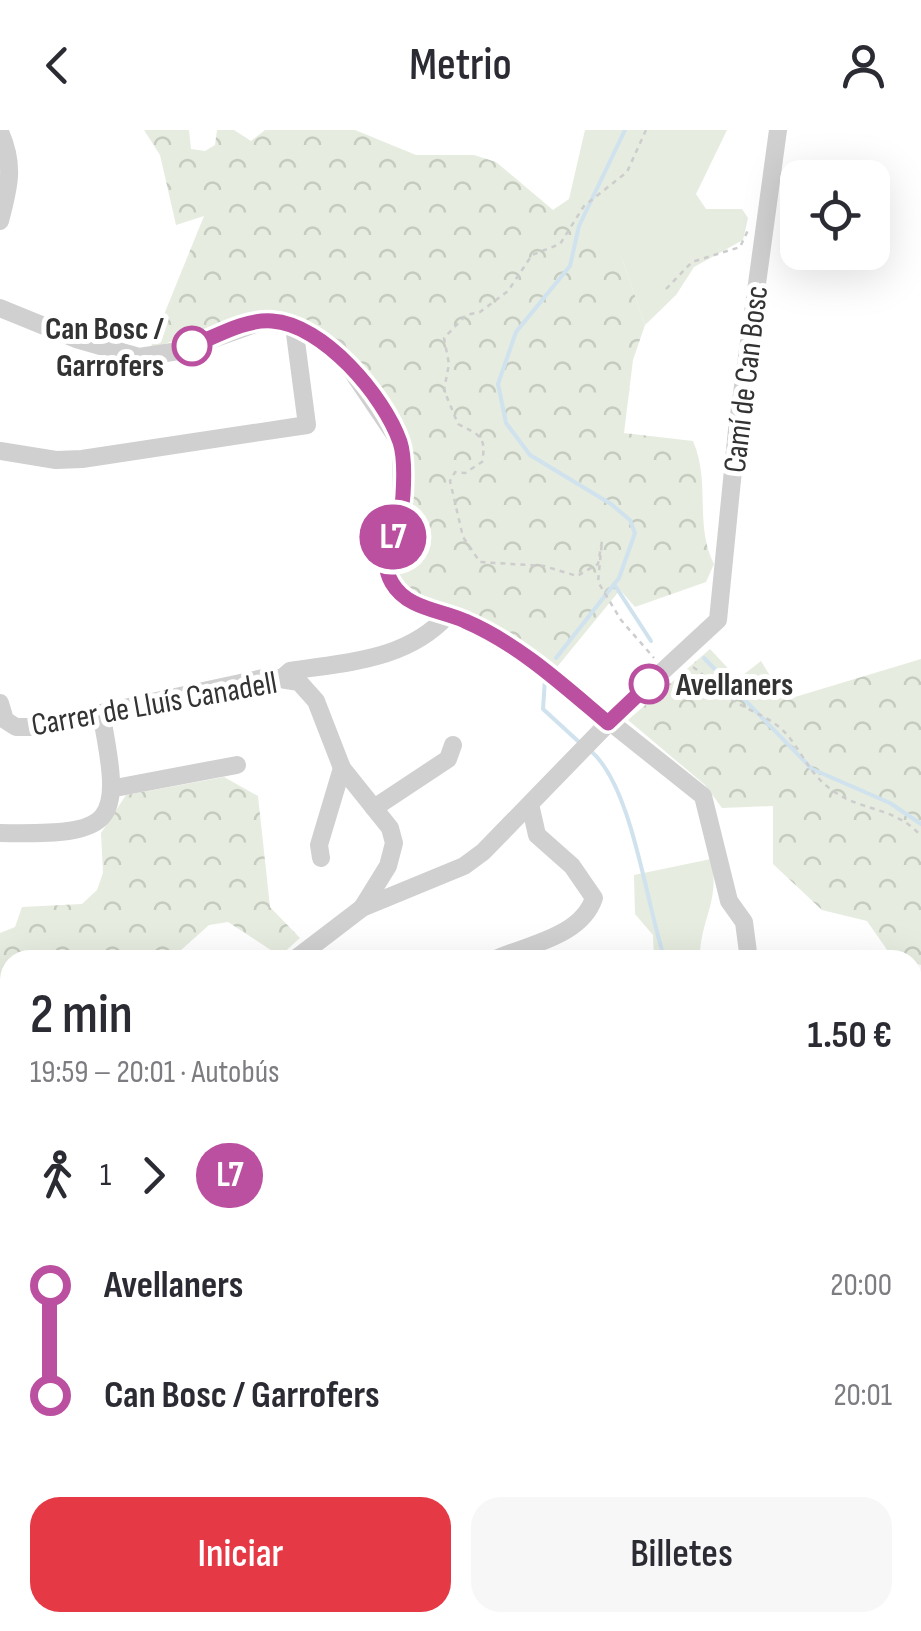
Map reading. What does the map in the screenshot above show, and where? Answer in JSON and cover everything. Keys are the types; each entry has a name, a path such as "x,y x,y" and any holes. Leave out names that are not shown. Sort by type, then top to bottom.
{"street":[{"name":"Camí de Can Bosc","path":"362,908 464,866 718,620 737,430 778,130"},
{"path":"0,132 9,152 12,177 0,220"},
{"path":"0,308 92,345 139,357 179,351 251,323 274,321 294,326 337,350 391,423 401,444 403,496 387,551 389,576 410,601 448,615 535,662 702,796 729,901 744,922 748,950"},
{"path":"0,450 56,460 82,459 307,425 294,326"},
{"path":"283,676 290,671 392,652 428,632 448,615"},
{"name":"Carrer de Lluís Canadell","path":"0,703 5,720 16,727 283,676 298,682 316,700 342,768 390,828 394,843 388,866 362,908"},
{"path":"0,833 68,834 90,827 110,803 115,788 101,713"},
{"path":"374,808 448,759 453,745"},
{"path":"115,788 238,764"},
{"path":"321,858 319,845 342,768"},
{"path":"523,950 571,930 588,915 594,898 572,866 537,836 530,804"},
{"path":"307,950 362,908"}],"path":[{"path":"646,130 627,172 584,206 560,244 532,256 508,291 480,312 466,314 452,324 444,338 449,364 444,390 458,424 480,434 484,442 482,462 465,472 455,472 450,481 468,548 480,562 490,566 544,566 577,576 598,564 602,541 598,582 621,620 664,670"},
{"path":"666,289 692,262 740,247 754,216 767,212"},
{"path":"680,657 730,699 767,717 789,736 822,783 856,804 878,806 900,816 921,836"}],"green space":[{"path":"144,130 189,130 191,149 205,151 215,145 217,130 234,130 251,141 265,130 355,130 416,155 474,155 496,162 553,210 605,241 623,261 645,325 633,360 624,433 693,441 701,472 705,534 714,564 706,582 635,607 620,590 557,667 505,632 420,598 397,578 412,481 405,439 386,403 341,346 316,325 292,314 269,312 244,316 150,349 204,216 176,225 160,155"},
{"path":"585,130 727,130 696,194 706,209 742,209 748,218 743,240 694,267 676,295 645,325 623,261 553,210 569,199"},
{"path":"710,649 738,679 761,661 785,700 921,659 921,950 887,950 867,921 822,910 773,864 773,806 722,808 705,785 628,720"},
{"path":"224,777 258,796 270,907 300,938 287,950 271,950 228,922 209,925 181,950 0,950 0,933 15,927 22,907 82,904 97,890 103,873 101,833 126,795"},
{"path":"711,859 712,900 701,950 654,950 653,935 635,914 634,875"}],"waterway":[{"path":"556,658 619,578 635,533 630,520 611,504 530,455 506,423 498,384 516,332 570,266 579,226 625,130"},
{"path":"614,584 651,641"},
{"path":"704,658 812,769 890,803 921,824"},
{"path":"545,679 543,709 579,742"},
{"path":"591,751 618,791 637,848 662,950"}],"bus line":[{"name":"L7","path":"192,346 251,323 274,321 318,336 337,350 391,423 401,444 402,505 386,564 397,590 417,605 466,621 535,662 608,723 649,684"}],"place":[{"name":"Can Bosc / Garrofers","path":"192,346"},
{"name":"Avellaners","path":"649,684"}]}
